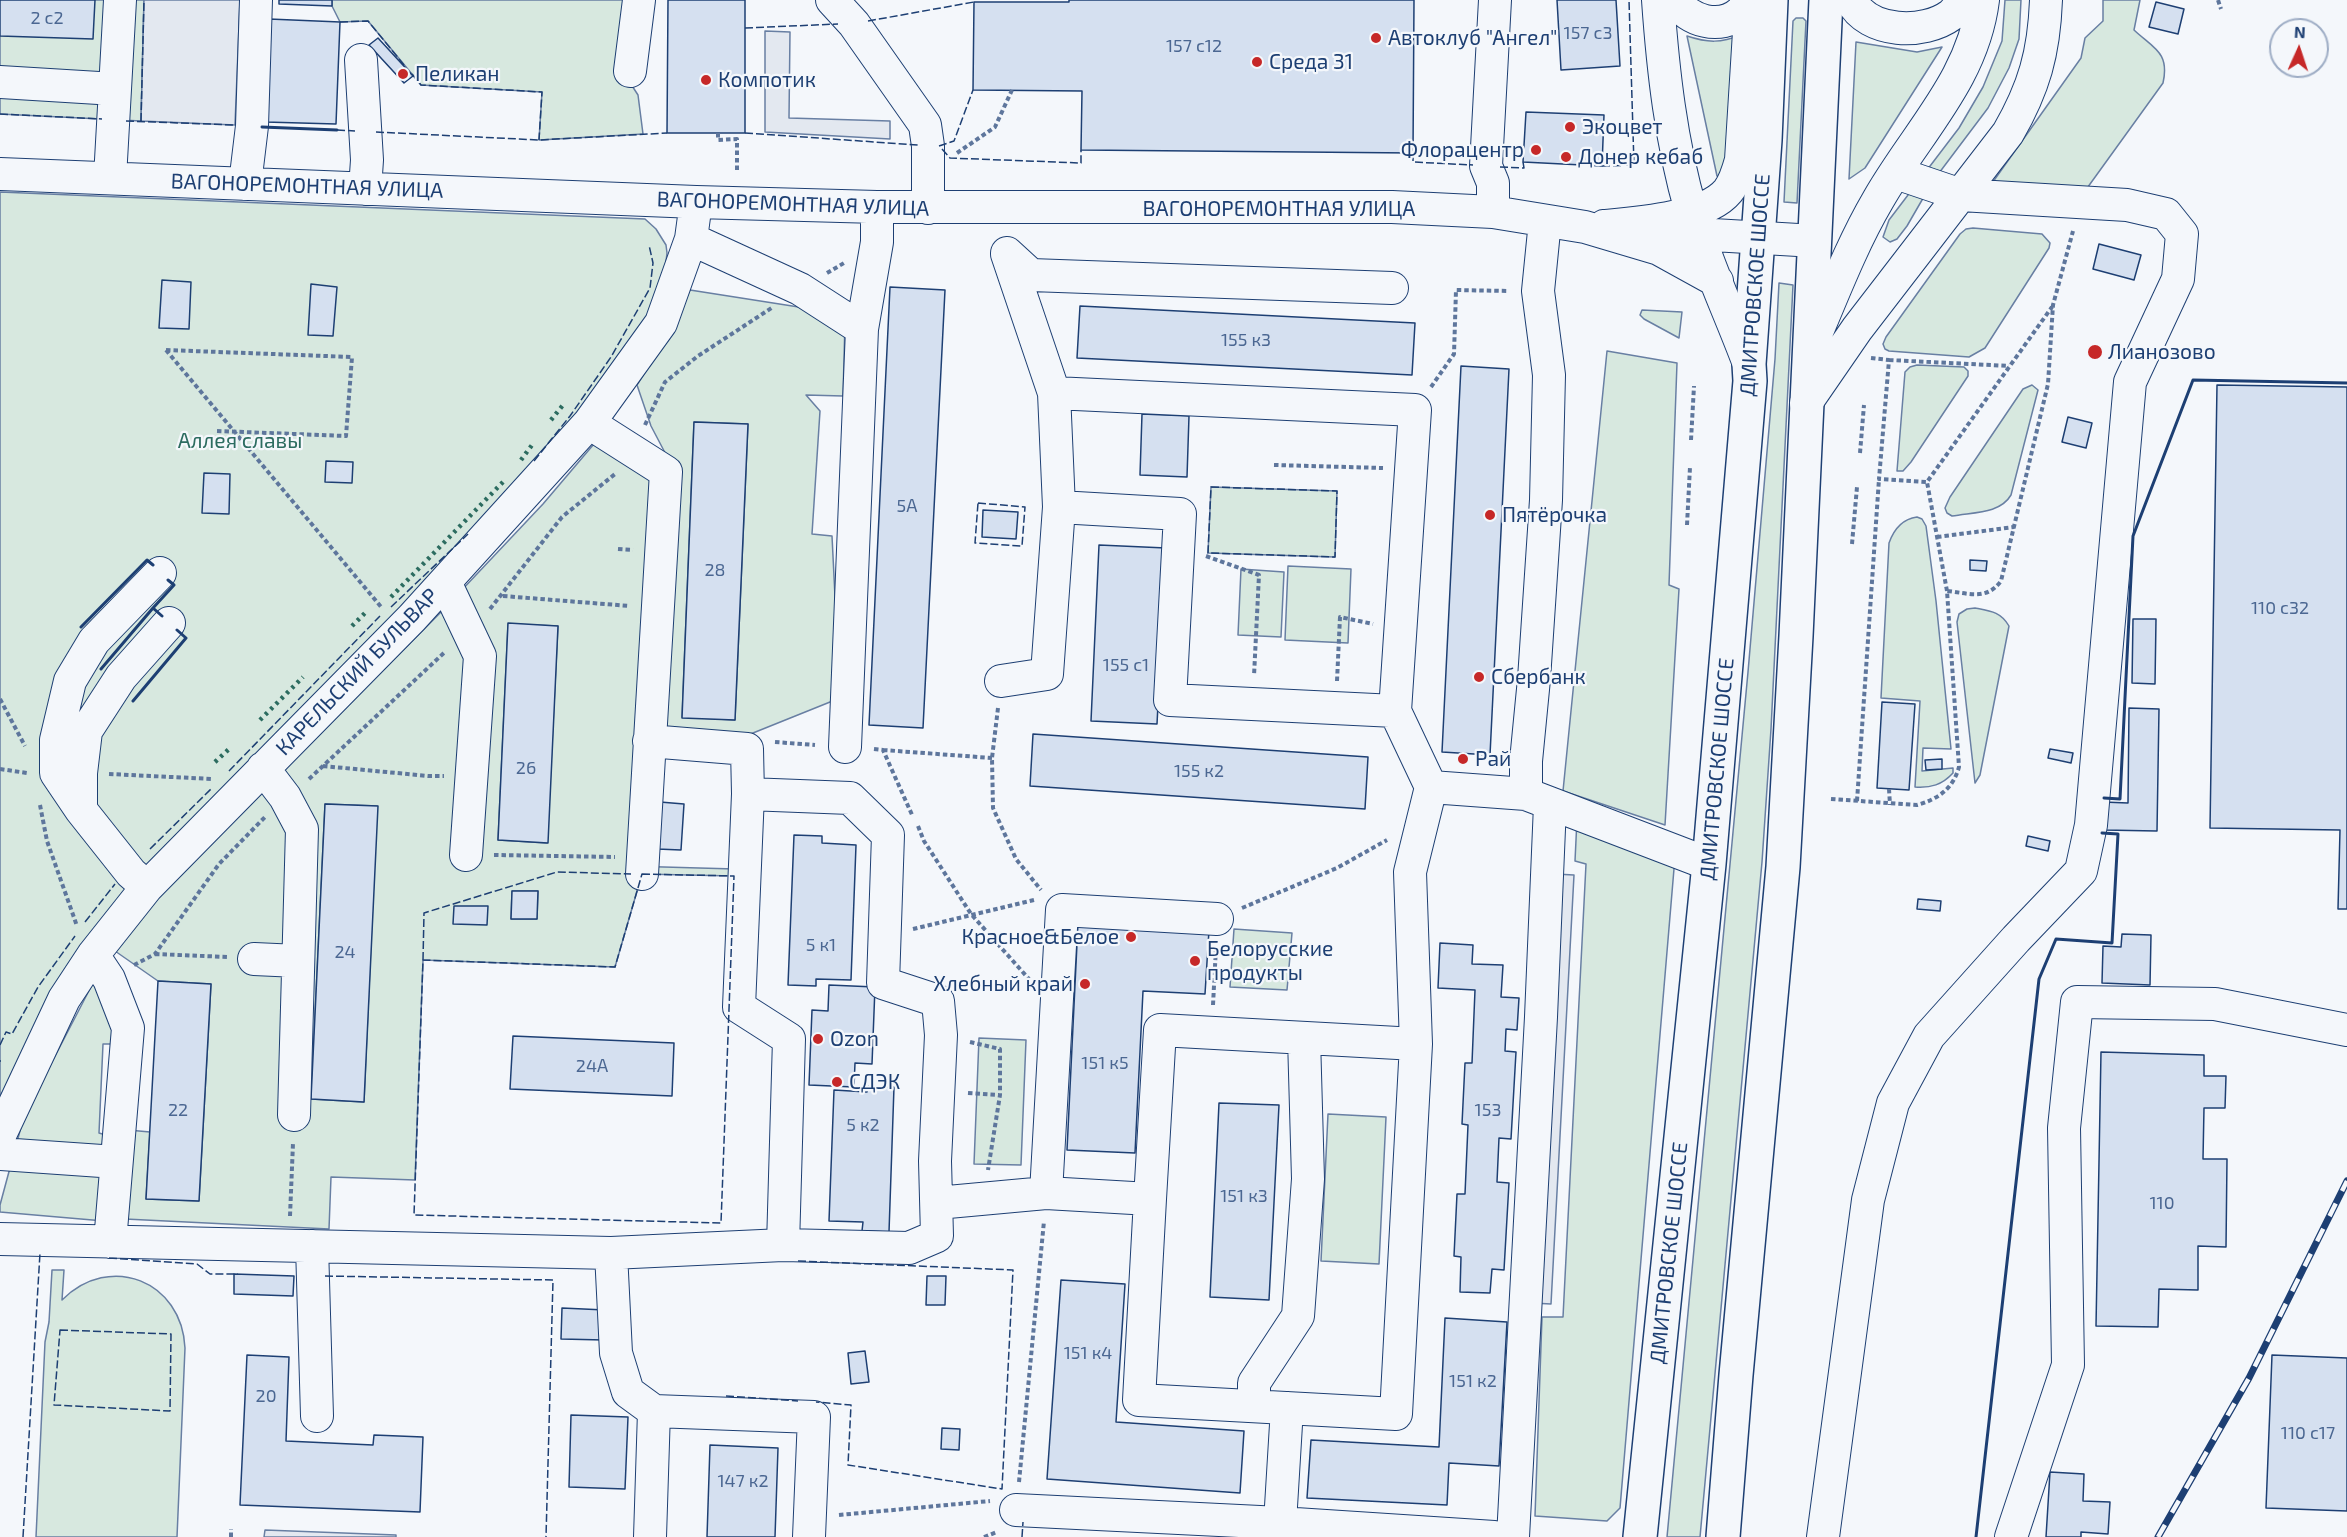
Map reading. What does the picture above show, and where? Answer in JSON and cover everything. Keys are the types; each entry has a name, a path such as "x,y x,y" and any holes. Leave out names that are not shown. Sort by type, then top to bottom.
{"main road":[{"name":"ДМИТРОВСКОЕ ШОССЕ","path":"1640,1537 1709,864 1750,381 1749,364 1771,0"},
{"path":"1723,1537 1783,867 1826,0"}],"street":[{"path":"110,178 120,0"},
{"path":"245,184 252,126 256,0"},
{"path":"630,71 639,0"},
{"path":"832,0 854,24 925,124 940,152 928,208"},
{"path":"1493,212 1494,183 1486,166 1495,0"},
{"path":"1658,0 1668,104 1680,171 1695,222 1749,364"},
{"path":"1675,0 1682,11 1694,19 1711,21 1727,20 1741,12 1750,0"},
{"path":"1695,222 1706,207 1728,190 1736,177 1741,160 1750,0"},
{"path":"1851,0 1869,19 1887,26 1909,28 1931,25 1953,14 1963,0"},
{"path":"1809,350 1860,231 1966,65 1980,24 1983,0"},
{"path":"1806,402 1857,329 2007,133 2034,79 2043,38 2046,0"},
{"path":"361,60 368,160 365,189"},
{"path":"0,82 115,88"},
{"path":"1823,1537 1868,1200 1893,1103 1929,1036 2081,871 2091,825 2130,382 2178,279 2182,234 2166,214 2127,205 1960,195 1896,173"},
{"name":"ВАГОНОРЕМОНТНАЯ УЛИЦА","path":"0,174 696,202 877,207 1003,209 1392,207 1493,212 1585,227 1659,249 1717,281"},
{"name":"КАРЕЛЬСКИЙ БУЛЬВАР","path":"0,1135 64,999 86,944 147,887 412,618 589,423 661,323 691,239 696,202"},
{"path":"845,747 862,329 877,242 877,207"},
{"path":"1001,681 1047,674 1059,507 1054,393 1007,253 1003,209"},
{"path":"1513,1537 1541,1017 1538,799 1526,761 1546,500 1549,375 1538,291 1545,221"},
{"name":"ВАГОНОРЕМОНТНАЯ УЛИЦА","path":"1585,227 1650,222 1695,222"},
{"path":"1695,222 1758,237 1815,241"},
{"path":"691,239 800,289 862,329"},
{"path":"1007,253 1030,275 1392,288"},
{"path":"1054,393 1415,410 1395,711 1431,787 1410,872 1416,1044 1395,1414 1139,1400 1160,1030 1416,1044"},
{"path":"589,423 666,472 642,866"},
{"path":"1059,507 1180,513 1170,700 1395,711"},
{"path":"147,887 131,873 81,810 57,774 56,740 70,681 94,641 160,573"},
{"path":"446,582 480,656 466,855"},
{"path":"57,774 121,676 169,623"},
{"path":"649,741 747,749 748,794 740,1007 789,1039 783,1245"},
{"path":"263,768 285,797 302,829 294,1115"},
{"path":"1431,787 1538,799 1709,864"},
{"path":"0,1239 611,1253 783,1245 909,1248 937,1236 935,1161 940,1035 938,1002 883,984 888,835 850,798 748,794"},
{"path":"1046,1193 1056,1009 1054,904 1217,919"},
{"path":"86,944 109,979 128,1028 110,1242"},
{"path":"254,959 298,961"},
{"path":"2011,1537 2068,1365 2064,1128 2077,1002 2215,1004 2347,1030"},
{"path":"1254,1406 1254,1383 1298,1316 1308,1179 1304,1038"},
{"path":"0,1154 116,1162"},
{"path":"937,1203 1046,1193 1150,1199"},
{"path":"300,1246 316,1416"},
{"path":"611,1253 616,1353 628,1392 654,1411 814,1417 810,1527"},
{"path":"1280,1523 1287,1408"},
{"path":"650,1537 654,1411"},
{"path":"1017,1504 1385,1533 1494,1537"}],"path":[{"path":"2218,0 2221,9"},
{"path":"940,152 994,127 1012,90"},
{"path":"718,133 718,140 736,139 737,172"},
{"path":"1947,591 1982,594 1994,591 2001,581 2048,384 2053,305 2073,230"},
{"path":"1415,410 1454,354 1456,290"},
{"path":"1831,799 1917,805 1930,801 1950,788 1956,779 1959,767 1947,591 1927,482 2053,305"},
{"path":"217,431 237,432 346,436 352,357 166,350 237,432 383,609"},
{"path":"1864,358 2009,366"},
{"path":"1857,801 1889,360"},
{"path":"1691,440 1694,386"},
{"path":"1860,453 1864,405"},
{"path":"1274,465 1411,468"},
{"path":"1687,525 1690,467"},
{"path":"1879,479 1927,482"},
{"path":"1852,544 1857,487"},
{"path":"1937,537 2014,527"},
{"path":"1178,546 1259,575 1253,704"},
{"path":"502,596 657,608"},
{"path":"1335,708 1340,617 1400,630"},
{"path":"1001,681 992,758 993,808 1016,859 1054,904"},
{"path":"0,699 27,749"},
{"path":"764,741 992,758"},
{"path":"883,750 924,841 971,914 1056,1009"},
{"path":"323,766 428,776 472,775"},
{"path":"0,769 57,774 214,779"},
{"path":"57,774 47,841 86,944"},
{"path":"1890,789 1890,804"},
{"path":"1211,1033 1217,919 1337,868 1422,820"},
{"path":"466,855 642,866"},
{"path":"885,921 916,929 971,914 1054,904"},
{"path":"155,954 254,959"},
{"path":"984,1199 1000,1095 1000,1049"},
{"path":"294,1115 300,1246"},
{"path":"984,1537 1014,1525 1046,1193"},
{"path":"810,1527 1017,1504"},
{"path":"231,1529 231,1537"}],"green space":[{"path":"0,0 144,0 141,121 0,114"},
{"path":"332,0 624,0 616,61 638,95 643,134 539,140 542,92 421,85 368,21 340,22 332,6"},
{"path":"2005,0 2021,0 2019,39 2009,68 1988,108 1933,181 1907,226 1897,239 1890,242 1883,237 1889,220 1959,128 1983,87 2002,41"},
{"path":"2103,0 2140,0 2134,30 2162,57 2165,73 2163,83 2085,191 1990,186 2081,58 2085,38 2103,21"},
{"path":"1796,18 1803,18 1806,21 1797,203 1784,202 1793,21"},
{"path":"1741,35 1726,180 1717,176 1687,36 1714,41 1727,40"},
{"path":"1856,42 1917,52 1942,47 1865,168 1849,179"},
{"name":"Аллея славы","path":"0,192 645,219 656,229 666,245 667,253 665,270 650,311 584,418 228,788 0,1105"},
{"path":"1966,229 2042,234 2050,243 1985,348 1969,357 1885,349 1883,344 1886,337 1960,234"},
{"path":"1779,283 1793,285 1771,729 1762,862 1700,1537 1667,1537 1748,672 1775,359"},
{"path":"690,290 805,308 845,322 843,396 806,395 820,411 812,534 832,536 840,698 748,735 657,728 673,468 651,426 637,385 673,327","holes":["694,422 748,424 735,720 682,717"]},
{"path":"1642,310 1682,312 1679,338 1644,319 1640,315"},
{"path":"1607,351 1677,363 1669,585 1679,589 1665,825 1563,791"},
{"path":"1917,365 1964,367 1968,371 1968,376 1911,462 1903,471 1897,471 1905,372"},
{"path":"2032,385 2038,390 2011,495 2000,506 1993,509 1952,516 1947,513 1945,508 1950,497 2023,389"},
{"path":"599,438 650,480 628,866 735,869 734,876 642,874 615,967 423,960 415,1180 331,1177 329,1229 125,1219 128,1130 150,1132 146,1199 199,1201 211,984 158,981 115,951 144,911 442,611 543,504","holes":["508,624 558,626 547,843 498,840","325,804 377,806 364,1102 311,1099","512,891 538,891 537,919 511,919"]},
{"path":"1211,487 1337,491 1335,557 1208,553"},
{"path":"1917,517 1922,519 1926,526 1951,749 1923,748 1922,771 1953,768 1953,773 1940,783 1921,787 1915,787 1920,701 1881,698 1889,543 1899,526"},
{"path":"1288,566 1351,569 1348,643 1285,640"},
{"path":"1241,569 1284,572 1281,637 1238,635"},
{"path":"1975,608 1999,615 2009,626 1980,775 1975,783 1957,622 1959,614 1967,609"},
{"path":"1577,819 1675,857 1620,1508 1607,1521 1535,1516 1542,1317 1563,1317 1586,864 1575,861"},
{"path":"1234,929 1292,933 1287,990 1230,987"},
{"path":"94,981 123,1044 103,1044 99,1133 109,1136 104,1221 0,1212 24,1116"},
{"path":"979,1038 1026,1040 1021,1165 974,1164"},
{"path":"1328,1114 1386,1117 1379,1264 1321,1261"},
{"path":"52,1270 64,1270 62,1300 81,1286 101,1278 121,1276 140,1281 157,1291 171,1305 181,1325 185,1348 177,1537 36,1537 45,1342 49,1322"}],"shaded area":[{"path":"144,0 240,0 235,125 141,121"},
{"path":"765,31 790,32 789,118 890,121 890,139 765,132"},
{"path":"1555,874 1574,875 1551,1304 1532,1303"},
{"path":"265,1530 396,1535 396,1537 264,1537"}],"building":[{"path":"0,0 95,0 93,39 0,36"},
{"path":"279,0 332,0 332,6 279,4"},
{"name":"Компотик","path":"668,0 745,0 745,133 667,133"},
{"path":"1069,0 1414,0 1413,153 1081,150 1082,91 973,90 974,2 1069,2"},
{"path":"1557,0 1616,0 1620,66 1561,70"},
{"path":"2156,2 2184,9 2178,34 2149,27"},
{"path":"269,19 340,22 336,124 265,122"},
{"path":"378,38 413,76 404,83 369,45"},
{"path":"1526,112 1604,115 1602,166 1523,162"},
{"path":"2099,244 2141,255 2134,280 2093,269"},
{"path":"162,280 191,282 189,329 159,328"},
{"path":"311,284 337,287 333,336 308,335"},
{"path":"890,287 945,290 923,728 869,725"},
{"path":"1080,306 1415,323 1412,375 1077,358"},
{"path":"1461,366 1509,369 1490,755 1442,752"},
{"path":"2217,385 2347,387 2347,909 2338,909 2340,830 2210,828"},
{"path":"1142,414 1189,416 1187,477 1140,475"},
{"path":"2068,417 2092,423 2086,448 2062,442"},
{"path":"694,422 748,424 735,720 682,718"},
{"path":"326,461 353,462 352,483 325,482"},
{"path":"204,473 230,474 229,514 202,513"},
{"path":"983,510 1018,512 1016,539 982,537"},
{"path":"1099,545 1166,548 1157,724 1091,721"},
{"path":"1970,560 1987,561 1986,571 1970,570"},
{"path":"2133,619 2156,619 2155,684 2132,683"},
{"path":"508,623 558,626 548,843 498,840"},
{"path":"1882,702 1915,704 1909,790 1877,788"},
{"path":"2129,708 2159,709 2157,831 2103,830 2103,802 2128,803"},
{"path":"1033,734 1368,757 1365,809 1030,786"},
{"path":"2050,749 2073,753 2071,763 2048,758"},
{"path":"1942,759 1942,769 1926,770 1925,760"},
{"path":"660,802 684,804 681,850 657,849"},
{"path":"325,804 378,806 364,1102 311,1099"},
{"path":"794,835 822,836 822,843 856,845 851,980 816,979 816,986 788,985"},
{"path":"2028,836 2050,841 2048,851 2026,846"},
{"path":"512,891 538,891 537,919 511,919"},
{"path":"1918,899 1941,901 1940,911 1917,909"},
{"path":"454,906 488,906 487,925 453,924"},
{"path":"1078,923 1209,930 1205,994 1143,991 1135,1153 1067,1150"},
{"path":"2122,934 2151,935 2150,985 2102,983 2103,946 2121,947"},
{"path":"1440,943 1473,945 1472,964 1503,965 1501,997 1519,998 1517,1030 1506,1029 1505,1051 1516,1052 1511,1139 1499,1138 1497,1182 1509,1183 1504,1270 1492,1269 1490,1293 1460,1292 1461,1257 1454,1256 1457,1194 1465,1194 1468,1125 1462,1124 1465,1063 1472,1063 1475,990 1438,988"},
{"path":"158,981 211,984 199,1201 146,1199"},
{"path":"829,985 875,987 872,1064 855,1063 854,1087 809,1085 812,1010 828,1011"},
{"path":"513,1036 674,1043 672,1096 510,1089"},
{"path":"2101,1052 2204,1055 2204,1076 2226,1076 2225,1108 2204,1108 2203,1159 2227,1159 2226,1247 2198,1246 2198,1290 2159,1289 2158,1327 2096,1326"},
{"path":"868,1086 894,1087 889,1232 862,1231 863,1222 829,1221 834,1090 867,1092"},
{"path":"1219,1103 1279,1105 1269,1300 1210,1297"},
{"path":"234,1274 294,1276 293,1296 234,1294"},
{"path":"927,1276 946,1276 945,1305 926,1305"},
{"path":"1061,1280 1125,1284 1116,1422 1244,1431 1240,1493 1047,1479"},
{"path":"562,1308 605,1310 604,1340 561,1339"},
{"path":"1445,1318 1507,1322 1499,1466 1449,1463 1447,1505 1307,1498 1311,1440 1439,1447"},
{"path":"865,1351 869,1382 851,1384 848,1353"},
{"path":"247,1355 289,1357 286,1441 373,1445 374,1435 423,1437 420,1512 240,1505"},
{"path":"2272,1355 2347,1358 2347,1511 2266,1508"},
{"path":"571,1415 628,1417 625,1489 569,1487"},
{"path":"942,1428 960,1429 959,1450 941,1449"},
{"path":"710,1445 778,1448 775,1537 707,1537"},
{"path":"2050,1472 2084,1474 2083,1501 2110,1502 2108,1534 2081,1532 2081,1537 2046,1537"}],"railway":[{"path":"2158,1537 2249,1378 2347,1181"}],"hedge":[{"path":"551,420 563,405"},
{"path":"521,460 532,445"},
{"path":"391,597 503,482"},
{"path":"352,626 365,613"},
{"path":"260,720 303,677"},
{"path":"215,762 229,749"}],"fence":[{"path":"141,121 144,0"},
{"path":"1602,166 1634,165 1629,0"},
{"path":"868,21 974,2"},
{"path":"340,22 368,21 404,65"},
{"path":"745,28 838,24"},
{"path":"412,74 421,85 542,92 539,140"},
{"path":"939,146 954,141 973,90"},
{"path":"0,114 102,119"},
{"path":"126,121 235,125"},
{"path":"337,130 355,131"},
{"path":"376,132 539,140 667,133"},
{"path":"745,133 918,145"},
{"path":"942,149 950,158 1081,163 1081,150"},
{"path":"1413,153 1413,162 1473,165"},
{"path":"1500,167 1524,168 1523,162"},
{"path":"534,461 570,416 611,357 650,288 653,263 649,245"},
{"path":"1211,487 1337,491 1335,557 1208,553 1211,487"},
{"path":"978,503 1025,507 1022,546 975,543 978,503"},
{"path":"391,607 468,534"},
{"path":"229,771 380,616"},
{"path":"150,849 212,788"},
{"path":"423,960 424,913 557,872 631,874"},
{"path":"642,874 734,876 721,1223 414,1215 423,960 615,967 642,874"},
{"path":"85,922 115,884"},
{"path":"0,1045 6,1032 12,1034 38,987 75,936"},
{"path":"23,1537 40,1253"},
{"path":"109,1258 197,1264 210,1274 238,1274"},
{"path":"798,1261 1013,1270 1002,1489 848,1465 851,1405 816,1402"},
{"path":"325,1276 553,1280 546,1537"},
{"path":"60,1330 171,1334 170,1411 54,1405 60,1330"},
{"path":"726,1396 798,1401"},
{"path":"1022,1537 1023,1522"}],"wall":[{"path":"262,127 337,130"},
{"path":"2104,798 2120,799 2133,536 2193,380 2347,383"},
{"path":"81,627 147,560 153,565"},
{"path":"162,616 153,608 174,585 168,580"},
{"path":"101,669 153,608"},
{"path":"133,701 186,638 177,630"},
{"path":"1976,1537 2039,979 2056,939 2112,943 2118,834 2102,833"}],"place":[{"name":"Автоклуб \"Ангел\"","path":"1376,38"},
{"name":"Среда 31","path":"1257,62"},
{"name":"Пеликан","path":"403,74"},
{"name":"Компотик","path":"706,80"},
{"name":"Экоцвет","path":"1570,127"},
{"name":"Флорацентр","path":"1536,150"},
{"name":"Донер кебаб","path":"1566,157"},
{"name":"Лианозово","path":"2095,352"},
{"name":"Пятёрочка","path":"1490,515"},
{"name":"Сбербанк","path":"1479,677"},
{"name":"Рай","path":"1463,759"},
{"name":"Красное&Белое","path":"1131,937"},
{"name":"Белорусские продукты","path":"1195,961"},
{"name":"Хлебный край","path":"1085,984"},
{"name":"Ozon","path":"818,1039"},
{"name":"СДЭК","path":"837,1082"}]}
